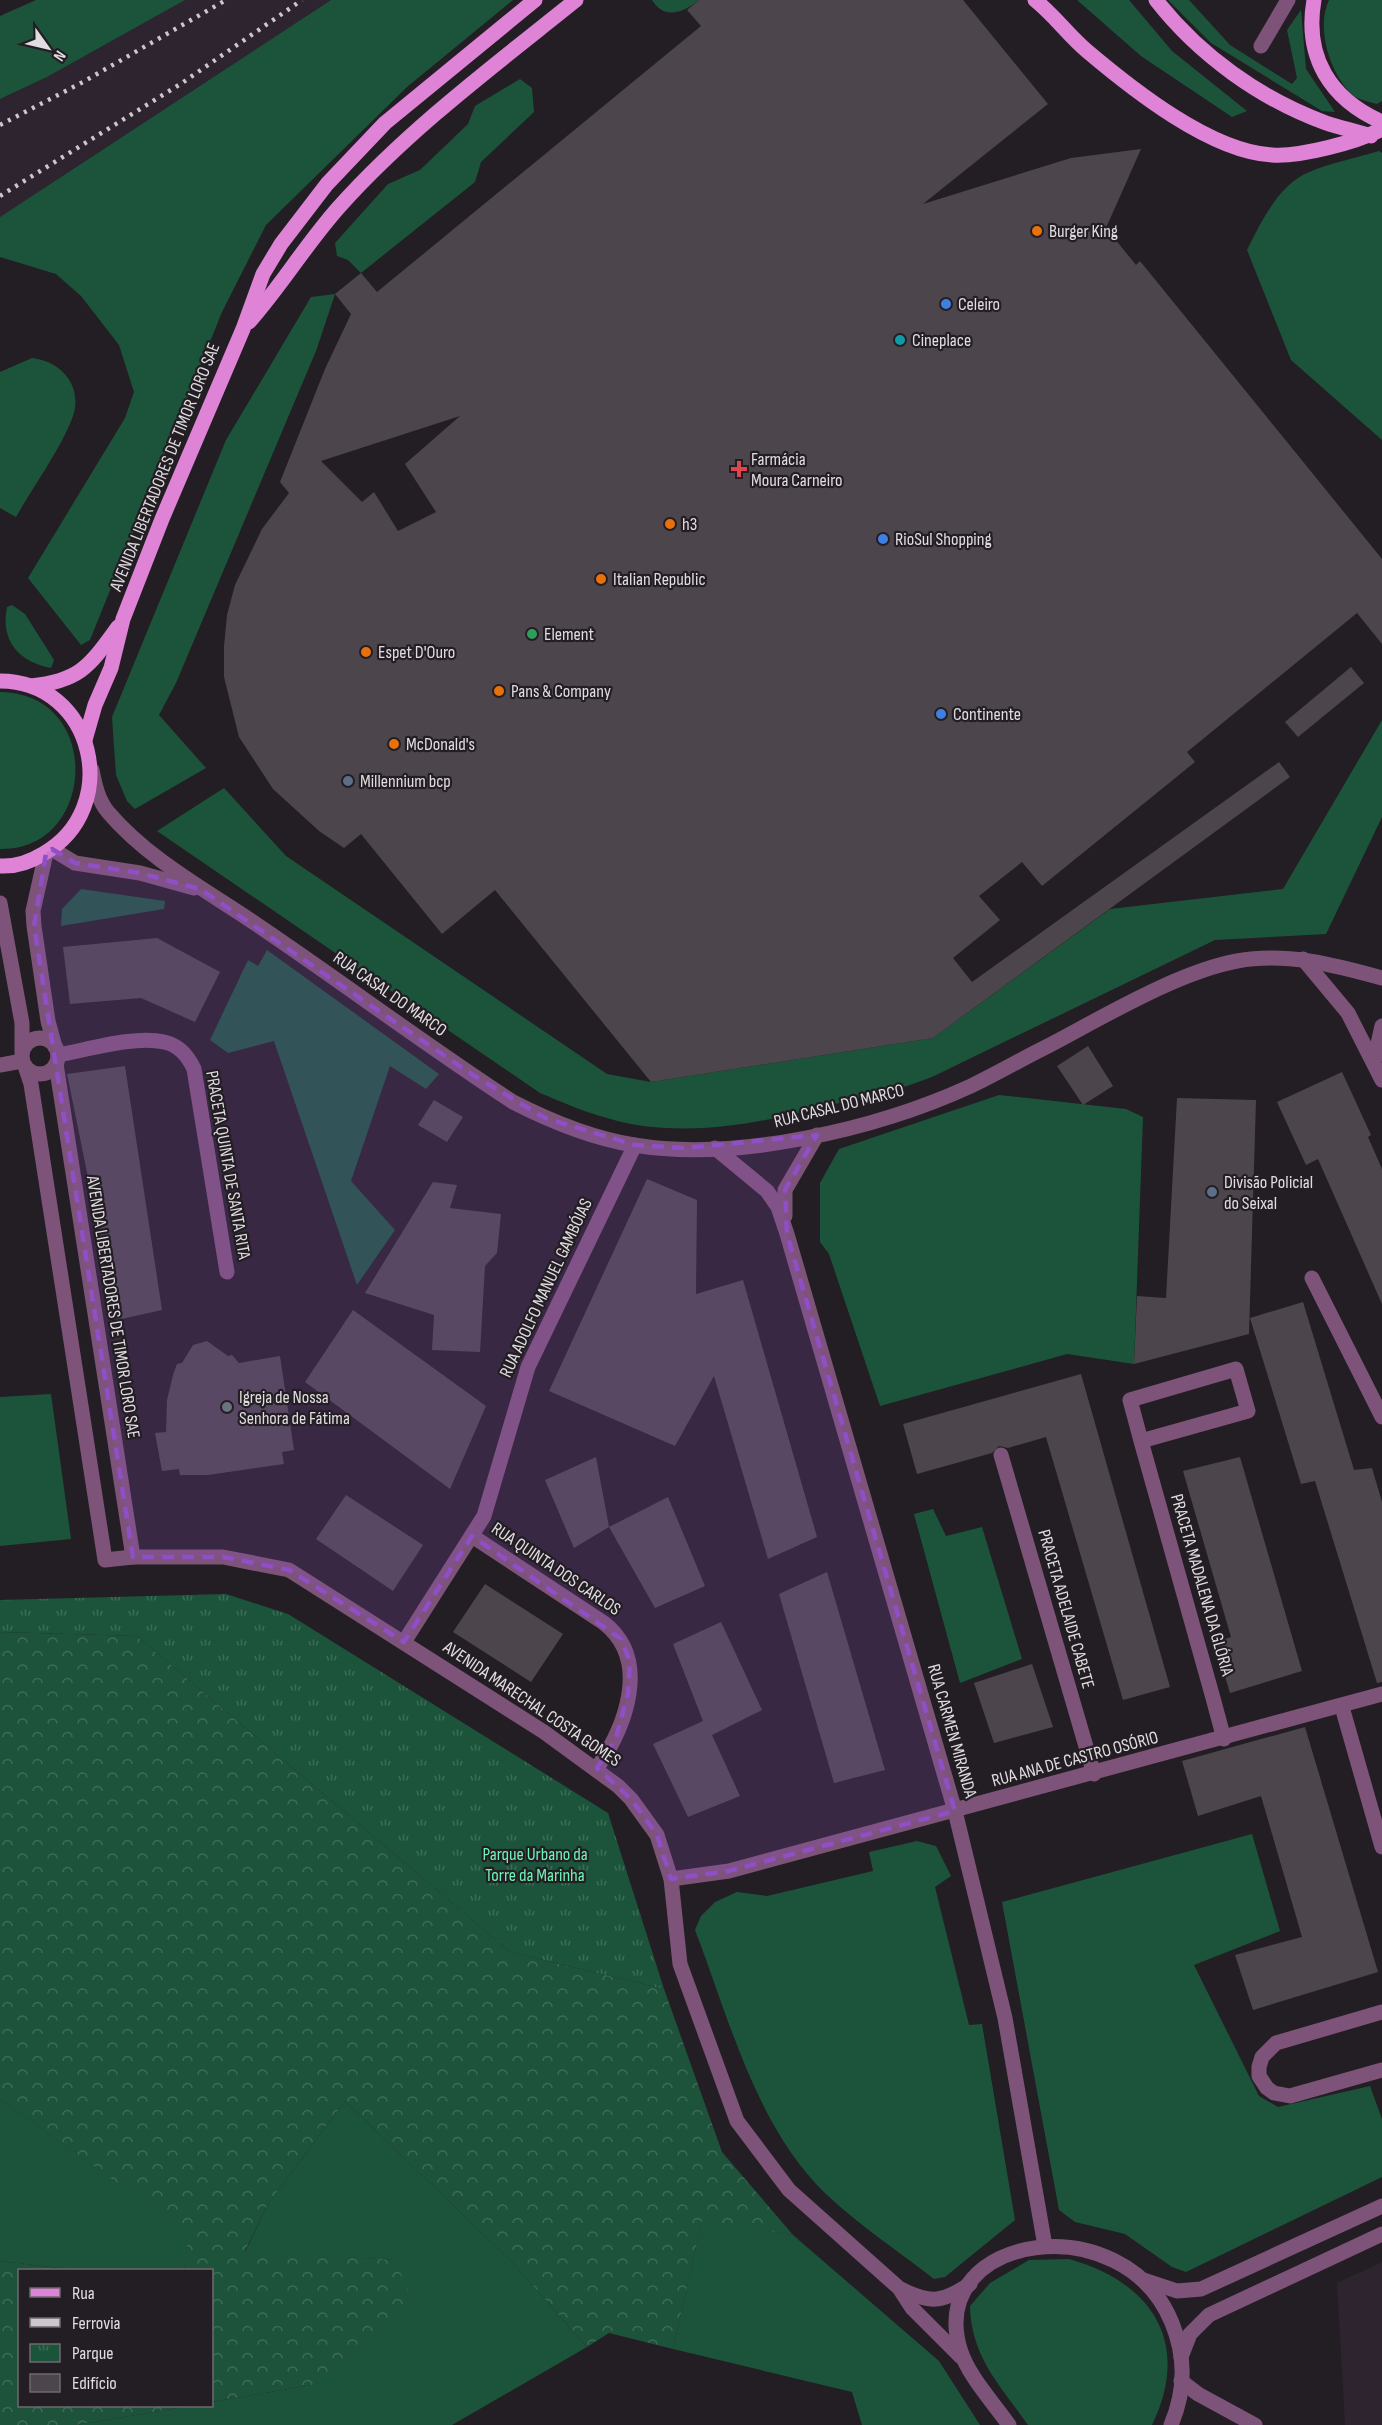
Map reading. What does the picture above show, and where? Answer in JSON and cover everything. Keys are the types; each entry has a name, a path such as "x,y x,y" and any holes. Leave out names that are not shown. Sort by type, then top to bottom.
{"main road":[{"name":"AVENIDA LIBERTADORES DE TIMOR LORO SAE","path":"85,740 95,705 111,668 123,619 213,394 243,329 263,274 302,214 385,123 535,0"},
{"name":"AVENIDA LIBERTADORES DE TIMOR LORO SAE","path":"243,329 279,288 338,208 377,167 451,102 576,0"},
{"path":"1035,0 1051,7 1068,34 1137,90 1184,123 1222,142 1271,155 1352,141 1382,129"},
{"path":"1156,0 1189,38 1241,80 1316,118 1382,140"},
{"path":"1314,0 1311,17 1313,41 1320,65 1332,86 1348,103 1382,122"},
{"path":"500,28 538,30"},
{"name":"AVENIDA LIBERTADORES DE TIMOR LORO SAE","path":"30,686 65,680 79,674 98,655 123,619"},
{"path":"0,681 30,686 54,698 73,717 85,740 91,768 90,791 85,809 71,832 49,851 11,867 0,866"}],"street":[{"path":"1261,46 1288,0"},
{"name":"RUA CASAL DO MARCO","path":"91,768 96,790 109,812 153,852 200,889 249,920 513,1102 545,1118 586,1134 635,1145 676,1149 773,1143 817,1135 887,1117 970,1086 1121,1008 1214,966 1239,960 1303,959 1382,978"},
{"name":"RUA CASAL DO MARCO","path":"49,851 75,863 131,871 200,889"},
{"name":"AVENIDA LIBERTADORES DE TIMOR LORO SAE","path":"49,851 33,911 34,926 133,1557"},
{"path":"0,903 22,1023 24,1061 34,1074 43,1074 51,1070 56,1055 49,1041 33,1040 26,1045 24,1061"},
{"path":"1303,959 1348,1013 1382,1080"},
{"path":"1374,1062 1382,1026"},
{"name":"PRACETA QUINTA DE SANTA RITA","path":"56,1055 149,1040 166,1042 188,1058 194,1069 227,1272"},
{"path":"0,1065 24,1061"},
{"name":"AVENIDA MARECHAL COSTA GOMES","path":"24,1061 32,1084 105,1560 133,1557 223,1557 289,1570 597,1768 631,1799 657,1835 671,1879 680,1964 737,2121 789,2190 899,2288 919,2299 931,2300 945,2298 970,2284"},
{"name":"RUA CARMEN MIRANDA","path":"787,1234 785,1190 817,1135"},
{"name":"RUA ADOLFO MANUEL GAMBÓIAS","path":"404,1642 472,1536 489,1503 528,1367 635,1145"},
{"name":"RUA CARMEN MIRANDA","path":"715,1148 767,1191 778,1207 787,1234 955,1811 1005,2018 1045,2246"},
{"path":"1312,1278 1382,1417"},
{"name":"PRACETA MADALENA DA GLÓRIA","path":"1141,1442 1248,1411 1236,1369 1130,1400 1141,1442 1224,1739"},
{"name":"PRACETA ADELAIDE CABETE","path":"1001,1455 1094,1774"},
{"name":"RUA QUINTA DOS CARLOS","path":"472,1536 604,1623 624,1644 630,1662 628,1693 616,1738 597,1768"},
{"name":"RUA ANA DE CASTRO OSÓRIO","path":"671,1879 729,1871 1224,1739 1382,1694"},
{"path":"1342,1707 1382,1847"},
{"path":"1382,2012 1276,2043 1262,2058 1259,2076 1267,2088 1274,2093 1290,2096 1382,2070"},
{"path":"1142,2280 1177,2291 1201,2289 1382,2206"},
{"path":"1181,2357 1190,2334 1209,2315 1382,2234"},
{"path":"1318,2235 1329,2258"},
{"path":"1009,2425 961,2351 957,2325 959,2306 970,2284 989,2265 1024,2249 1045,2246 1068,2246 1099,2253 1116,2260 1142,2280 1170,2317 1181,2357 1182,2381 1171,2425"},
{"name":"AVENIDA MARECHAL COSTA GOMES","path":"899,2288 912,2308 968,2365"},
{"path":"1182,2381 1198,2394 1255,2425"}],"highlighted area":[{"path":"52,849 75,863 140,873 200,889 473,1075 545,1118 635,1145 685,1148 817,1135 785,1190 787,1234 955,1811 729,1871 671,1879 657,1835 631,1799 597,1768 616,1738 628,1693 630,1662 621,1639 472,1536 404,1642 289,1570 223,1557 133,1557 34,926 46,853"}],"shaded area":[{"path":"185,0 331,0 0,217 0,99 47,77"},
{"path":"1382,2262 1382,2425 1345,2425 1337,2283"}],"green space":[{"path":"36,0 185,0 47,77 0,99 0,16"},
{"path":"331,0 513,0 407,87 266,225 222,312 90,640 81,645 28,578 125,418 134,392 119,345 81,296 56,274 0,257 0,217"},
{"path":"652,0 699,0 680,11 668,12 662,10"},
{"path":"1077,0 1129,0 1172,51 1247,111 1232,117 1141,56"},
{"path":"1168,0 1189,0 1230,45 1292,84 1297,78 1287,30 1301,10 1306,69 1335,112 1322,111 1211,43"},
{"path":"1329,0 1382,0 1382,101 1377,104 1354,96 1338,77 1332,65 1324,24"},
{"path":"520,79 532,88 534,112 481,162 475,182 361,273 348,260 337,256 335,243 388,184 420,170 468,124 475,106"},
{"path":"1379,151 1382,153 1382,440 1291,360 1247,250 1271,206 1297,179 1324,166"},
{"path":"335,294 316,351 176,683 159,715 206,768 135,809 127,801 116,775 112,717 226,440 311,297"},
{"path":"32,358 52,364 67,377 75,395 75,405 73,416 62,441 16,517 0,508 0,372"},
{"path":"12,605 25,614 54,660 51,668 30,661 21,655 9,640 6,630 7,607"},
{"path":"0,692 34,699 58,717 71,743 75,772 70,800 56,825 32,843 0,849"},
{"path":"1382,720 1382,817 1326,934 1215,940 932,1077 907,1086 793,1114 715,1127 677,1128 638,1125 592,1114 540,1093 157,831 224,788 286,856 607,1074 651,1082 933,1038 1110,909 1283,889"},
{"path":"81,889 165,901 164,909 61,926 62,909"},
{"path":"267,950 439,1074 426,1089 390,1066 351,1181 395,1230 357,1285 274,1041 228,1053 210,1040 248,960 258,966"},
{"path":"999,1095 1126,1109 1143,1117 1134,1364 1067,1354 880,1406 829,1254 820,1242 820,1183 839,1149"},
{"path":"51,1394 71,1539 0,1546 0,1397"},
{"path":"933,1509 946,1536 982,1527 1022,1659 960,1683 914,1514"},
{"name":"Parque Urbano da Torre da Marinha","path":"226,1594 288,1614 608,1813 664,1989 510,1952 137,1636 0,1632 0,1600"},
{"path":"0,1632 137,1636 510,1952 664,1989 722,2152 793,2235 702,2221 673,2349 609,2333 587,2347 512,2262 345,2101 268,2204 245,2251 395,2260 415,2306 312,2385 213,2402 213,2269 184,2269 189,2234 0,2099"},
{"path":"1252,1834 1280,1931 1194,1965 1259,2096 1278,2107 1370,2086 1382,2119 1382,2177 1186,2272 1172,2267 1125,2234 1075,2222 1059,2210 1002,1902"},
{"path":"917,1841 936,1846 951,1876 935,1887 969,2025 982,2024 1015,2220 945,2277 934,2279 865,2227 826,2194 802,2167 781,2137 747,2070 695,1930 701,1916 715,1902 737,1892 767,1896 873,1871 869,1852"},
{"path":"0,2099 190,2234 184,2269 68,2269 0,2261"},
{"path":"345,2101 512,2262 587,2347 452,2425 76,2425 184,2407 213,2407 213,2402 312,2385 395,2260 245,2252 268,2204"},
{"path":"702,2220 793,2235 939,2361 980,2425 862,2425 852,2392 673,2349"},
{"path":"1069,2259 1098,2269 1123,2283 1142,2300 1157,2320 1165,2343 1168,2368 1163,2395 1152,2425 1028,2425 981,2356 972,2324 970,2306 990,2283 1029,2260"},
{"path":"0,2261 68,2269 18,2269 18,2407 184,2407 76,2425 0,2425"}],"building":[{"name":"RioSul Shopping","path":"699,0 963,0 1048,104 923,204 1071,158 1141,149 1106,228 1136,265 1140,261 1382,559 1382,644 1357,613 1187,752 1195,762 1042,886 1022,862 979,896 1000,920 953,958 972,982 1279,762 1290,777 933,1038 651,1082 495,890 442,934 361,834 344,848 319,831 273,789 239,737 224,677 224,646 227,615 235,585 262,529 289,493 280,482 325,369 351,314 335,294 361,273 377,292 701,26 687,10","holes":["460,416 405,464 436,512 398,531 374,492 362,502 321,461"]},
{"path":"1351,667 1364,683 1298,737 1285,722"},
{"path":"157,938 220,972 195,1022 141,998 70,1004 63,947"},
{"path":"1088,1046 1113,1086 1083,1105 1057,1066"},
{"path":"125,1066 162,1310 117,1320 67,1074"},
{"path":"1342,1072 1371,1135 1368,1137 1382,1169 1382,1304 1318,1159 1306,1165 1277,1102"},
{"name":"Divisão Policial do Seixal","path":"1177,1098 1256,1100 1249,1334 1134,1364 1137,1296 1166,1298"},
{"path":"434,1100 463,1117 447,1142 418,1125"},
{"path":"647,1179 697,1200 696,1294 743,1280 817,1537 768,1559 714,1376 675,1446 549,1391"},
{"path":"433,1182 457,1185 450,1208 501,1214 497,1253 485,1266 480,1352 432,1350 434,1315 365,1293"},
{"path":"1303,1302 1354,1470 1372,1468 1382,1502 1382,1682 1377,1683 1315,1481 1301,1484 1250,1318"},
{"path":"353,1310 486,1406 450,1489 305,1382"},
{"name":"Igreja de Nossa Senhora de Fátima","path":"207,1341 228,1356 232,1355 239,1363 280,1356 294,1450 282,1452 284,1464 208,1475 180,1475 179,1469 162,1471 155,1433 166,1432 167,1400 173,1375 177,1364 182,1363 193,1345"},
{"path":"1081,1374 1170,1687 1123,1700 1046,1437 1008,1448 999,1446 992,1453 917,1474 903,1424"},
{"path":"596,1457 609,1527 574,1548 545,1480"},
{"path":"1240,1457 1302,1671 1230,1693 1215,1643 1231,1637 1183,1471"},
{"path":"346,1495 423,1545 393,1591 316,1539"},
{"path":"668,1497 705,1586 655,1608 609,1527"},
{"path":"827,1572 885,1770 834,1783 779,1594"},
{"path":"485,1584 563,1634 531,1682 453,1632"},
{"path":"721,1622 762,1710 712,1735 740,1796 688,1817 653,1744 703,1721 673,1644"},
{"path":"1032,1664 1053,1727 994,1743 974,1683"},
{"path":"1305,1727 1378,1972 1253,2010 1235,1955 1302,1937 1261,1796 1198,1816 1182,1761"}],"railway":[{"path":"0,125 83,82 226,0"},
{"path":"0,196 182,83 302,0"}],"place":[{"name":"Burger King","path":"1037,231"},
{"name":"Celeiro","path":"946,304"},
{"name":"Cineplace","path":"900,340"},
{"name":"Farmácia Moura Carneiro","path":"739,469"},
{"name":"h3","path":"670,524"},
{"name":"RioSul Shopping","path":"883,539"},
{"name":"Italian Republic","path":"601,579"},
{"name":"Element","path":"532,634"},
{"name":"Espet D'Ouro","path":"366,652"},
{"name":"Pans & Company","path":"499,691"},
{"name":"Continente","path":"941,714"},
{"name":"McDonald's","path":"394,744"},
{"name":"Millennium bcp","path":"348,781"},
{"name":"Divisão Policial do Seixal","path":"1212,1192"},
{"name":"Igreja de Nossa Senhora de Fátima","path":"227,1407"}]}
